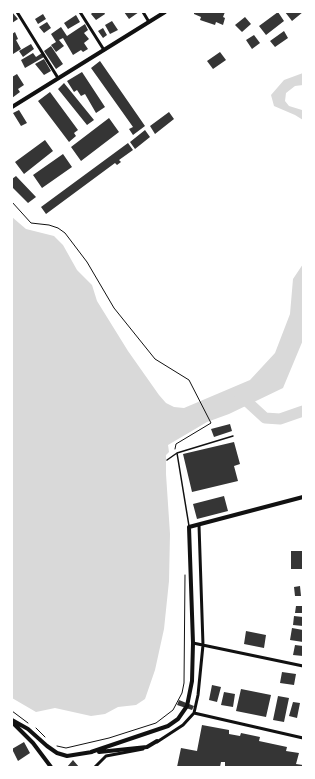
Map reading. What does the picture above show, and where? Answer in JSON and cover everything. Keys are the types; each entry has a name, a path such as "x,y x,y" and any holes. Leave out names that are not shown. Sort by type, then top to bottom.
{"main road":[{"path":"12,107 165,12"},
{"path":"90,752 152,733 168,726 178,719 187,706 192,681 193,643 189,527 303,497"},
{"path":"12,721 28,729 57,753 67,756 90,752 147,747 157,741"},
{"path":"12,721 33,743 51,767"}],"street":[{"path":"17,12 58,78"},
{"path":"80,12 104,50"},
{"path":"142,12 149,22"},
{"path":"95,767 106,756 144,749 183,725 194,713 201,671 203,645 199,525"},
{"path":"193,643 303,666"},
{"path":"194,713 303,738"}],"lane":[{"path":"167,460 176,454 233,436"},
{"path":"176,454 189,527"}],"path":[{"path":"12,202 31,223 49,225 58,228 65,233 87,262 114,308 156,359 189,380 193,386 211,423 176,444 176,454"},
{"path":"56,746 66,748 109,738 156,723 173,710 182,693 184,683 185,568"},
{"path":"12,711 29,724"},
{"path":"35,728 47,739"}],"shaded area":[{"path":"303,73 303,85 295,86 286,93 285,101 289,106 303,109 303,120 274,106 271,95 284,80"},
{"path":"12,217 26,229 54,236 63,245 77,270 92,285 97,301 128,351 159,395 166,403 174,407 184,408 250,380 275,353 290,314 293,279 303,264 303,340 283,388 229,414 207,422 168,445 169,452 166,455 166,474 170,534 169,581 164,629 155,670 145,699 136,705 118,707 105,714 91,716 55,708 36,712 12,698"}],"building":[{"path":"12,12 18,19 12,23"},
{"path":"93,12 104,12 105,14 96,20 91,14"},
{"path":"124,12 139,12 129,19"},
{"path":"194,12 225,12 223,17 225,18 223,25 216,22 215,25 200,20 201,17 194,14"},
{"path":"278,12 284,21 266,35 259,26"},
{"path":"285,12 303,12 292,21"},
{"path":"43,14 46,19 38,24 35,19"},
{"path":"76,15 80,22 68,29 64,23"},
{"path":"245,17 251,24 242,32 235,25"},
{"path":"112,21 118,30 110,34 105,25"},
{"path":"47,22 51,28 44,33 39,27"},
{"path":"85,24 88,30 84,33 89,39 84,43 88,49 83,52 81,50 73,55 63,38 59,40 64,46 56,52 51,45 56,42 51,34 61,27 67,36"},
{"path":"103,28 107,35 103,38 98,31"},
{"path":"284,31 288,38 275,47 270,41"},
{"path":"15,32 18,39 16,40 21,49 13,54 12,34"},
{"path":"254,35 260,43 252,49 246,40"},
{"path":"31,44 34,49 23,57 19,51"},
{"path":"51,46 63,64 56,69 44,51"},
{"path":"220,52 226,60 213,69 207,61"},
{"path":"33,53 36,57 42,53 44,57 25,68 21,60"},
{"path":"44,59 51,71 44,75 35,64"},
{"path":"100,61 145,126 133,135 129,129 133,127 91,68"},
{"path":"82,72 105,107 96,113 85,94 81,96 77,90 74,92 67,81"},
{"path":"17,74 24,85 18,89 20,92 12,98 12,77"},
{"path":"64,83 94,120 87,125 58,89"},
{"path":"50,92 78,130 74,133 76,136 69,142 38,101"},
{"path":"19,110 27,123 21,126 13,113"},
{"path":"169,112 174,119 155,134 150,126"},
{"path":"109,118 119,132 81,161 71,147"},
{"path":"145,130 150,137 135,149 130,142"},
{"path":"45,140 53,151 24,174 15,162"},
{"path":"128,143 133,150 119,160 121,162 117,165 115,163 46,214 41,207"},
{"path":"63,154 72,167 42,188 33,175"},
{"path":"16,176 36,197 28,203 12,187 12,179"},
{"path":"230,424 232,431 214,437 211,429"},
{"path":"234,442 240,464 234,466 238,481 192,492 183,454"},
{"path":"224,496 228,511 197,519 193,504"},
{"path":"291,551 303,551 303,569 291,569"},
{"path":"300,586 301,596 295,596 294,587"},
{"path":"296,606 303,606 303,613 295,613"},
{"path":"294,616 303,617 303,626 293,625"},
{"path":"292,628 303,630 303,642 290,640"},
{"path":"246,631 266,635 264,648 244,644"},
{"path":"295,645 303,646 303,656 293,655"},
{"path":"282,672 296,674 294,685 280,683"},
{"path":"212,685 221,687 217,702 209,700"},
{"path":"241,689 271,695 266,717 236,711"},
{"path":"224,692 235,694 233,707 221,705"},
{"path":"278,696 289,698 284,722 273,720"},
{"path":"179,700 194,706 192,710 177,705"},
{"path":"293,702 300,703 297,718 289,716"},
{"path":"202,725 229,730 229,734 240,736 241,733 260,737 259,741 287,747 286,751 299,753 296,764 303,765 303,767 225,767 225,762 221,762 220,767 177,767 181,748 197,751"},
{"path":"24,742 30,753 18,761 12,749"},
{"path":"73,760 79,767 67,767"}],"waterway":[{"path":"240,395 265,418 280,419 303,411"}]}
